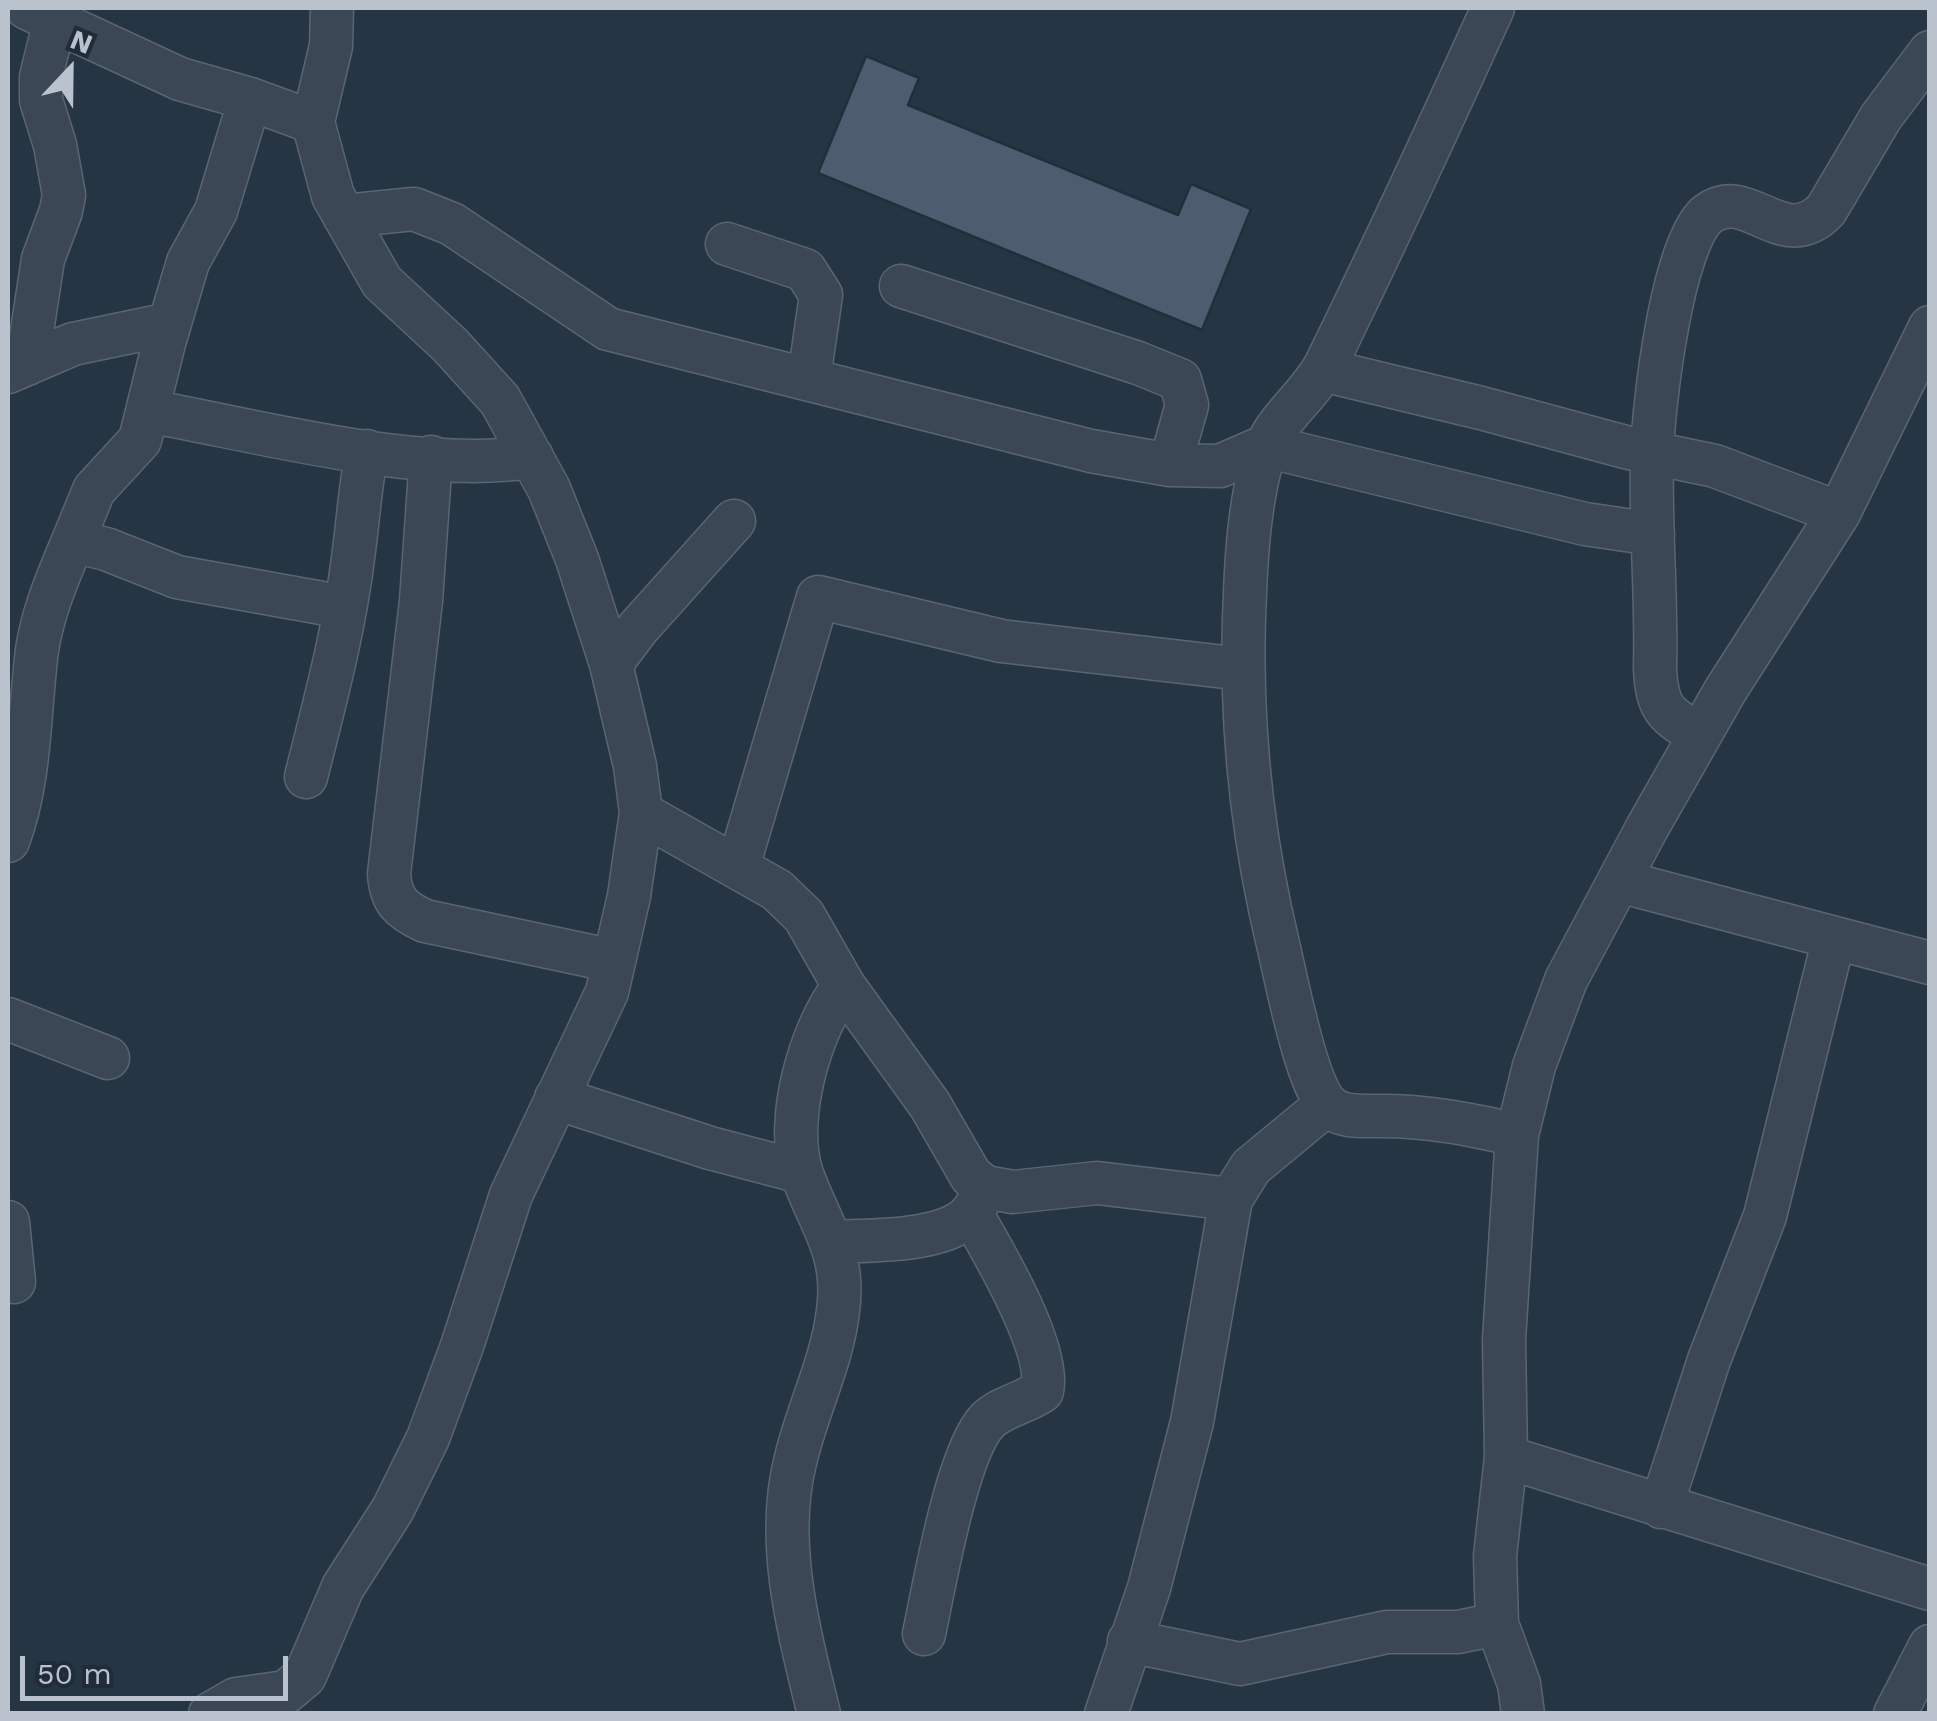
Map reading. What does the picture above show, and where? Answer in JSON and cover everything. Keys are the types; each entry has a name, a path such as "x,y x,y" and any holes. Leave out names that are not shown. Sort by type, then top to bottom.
{"street":[{"path":"210,1714 236,1699 286,1692 310,1695 343,1587 393,1509 428,1438 511,1195 607,992 629,896 641,813 635,766 611,664 577,559 532,457 500,400 450,345 382,282 333,196 313,122 332,46 332,8"},
{"path":"1493,8 1323,370 1266,446 1246,560 1242,670 1244,736 1264,876 1297,1024 1314,1081 1326,1105 1357,1116 1456,1121 1517,1135"},
{"path":"17,368 43,259 64,194 41,100 41,14 180,78 313,122"},
{"path":"1700,735 1668,716 1657,696 1652,453 1679,270 1693,233 1706,215 1723,206 1752,211 1786,226 1804,226 1816,220 1826,210 1881,117 1930,52"},
{"path":"8,841 15,822 20,710 48,599 94,490 140,440 188,262 216,211 250,100"},
{"path":"344,216 414,209 452,224 608,329 1091,451 1170,465 1220,466 1266,446 1584,524 1653,534"},
{"path":"727,244 805,270 821,295 809,378"},
{"path":"902,286 1180,380 1187,405 1170,465"},
{"path":"17,368 73,344 169,324"},
{"path":"1523,1714 1519,1684 1497,1624 1495,1556 1506,1458 1504,1340 1517,1135 1534,1066 1566,980 1619,881 1700,735 1839,513 1930,327"},
{"path":"1323,370 1715,466 1839,513"},
{"path":"148,410 367,451 491,463 532,457"},
{"path":"306,776 334,667 354,558 357,502 367,451"},
{"path":"431,457 422,602 389,874 390,895 402,910 425,921 614,960"},
{"path":"611,664 638,628 734,521"},
{"path":"73,541 106,549 177,577 344,607"},
{"path":"738,867 818,597 1001,641 1242,670"},
{"path":"641,813 778,890 804,916 844,986 930,1105 971,1176 1042,1363 1042,1392 1005,1408 986,1422 972,1445 950,1516 924,1634"},
{"path":"1619,881 1930,963"},
{"path":"1661,1508 1710,1360 1766,1216 1834,938"},
{"path":"819,1714 798,1628 788,1496 805,1426 825,1373 838,1310 838,1270 833,1242 802,1172 794,1130 814,1042 828,1006 844,986"},
{"path":"8,1019 108,1058"},
{"path":"556,1098 710,1148 802,1172"},
{"path":"1106,1714 1149,1588 1192,1422 1231,1199 1250,1166 1326,1105"},
{"path":"833,1242 918,1236 956,1226 978,1200 1013,1192 1097,1183 1231,1199"},
{"path":"8,1222 14,1282"},
{"path":"1506,1458 1930,1589"},
{"path":"1130,1642 1240,1664 1388,1632 1458,1632 1497,1624"},
{"path":"1895,1714 1930,1646"}],"building":[{"path":"866,56 919,78 908,105 1178,215 1191,184 1251,209 1202,330 818,173"}]}
